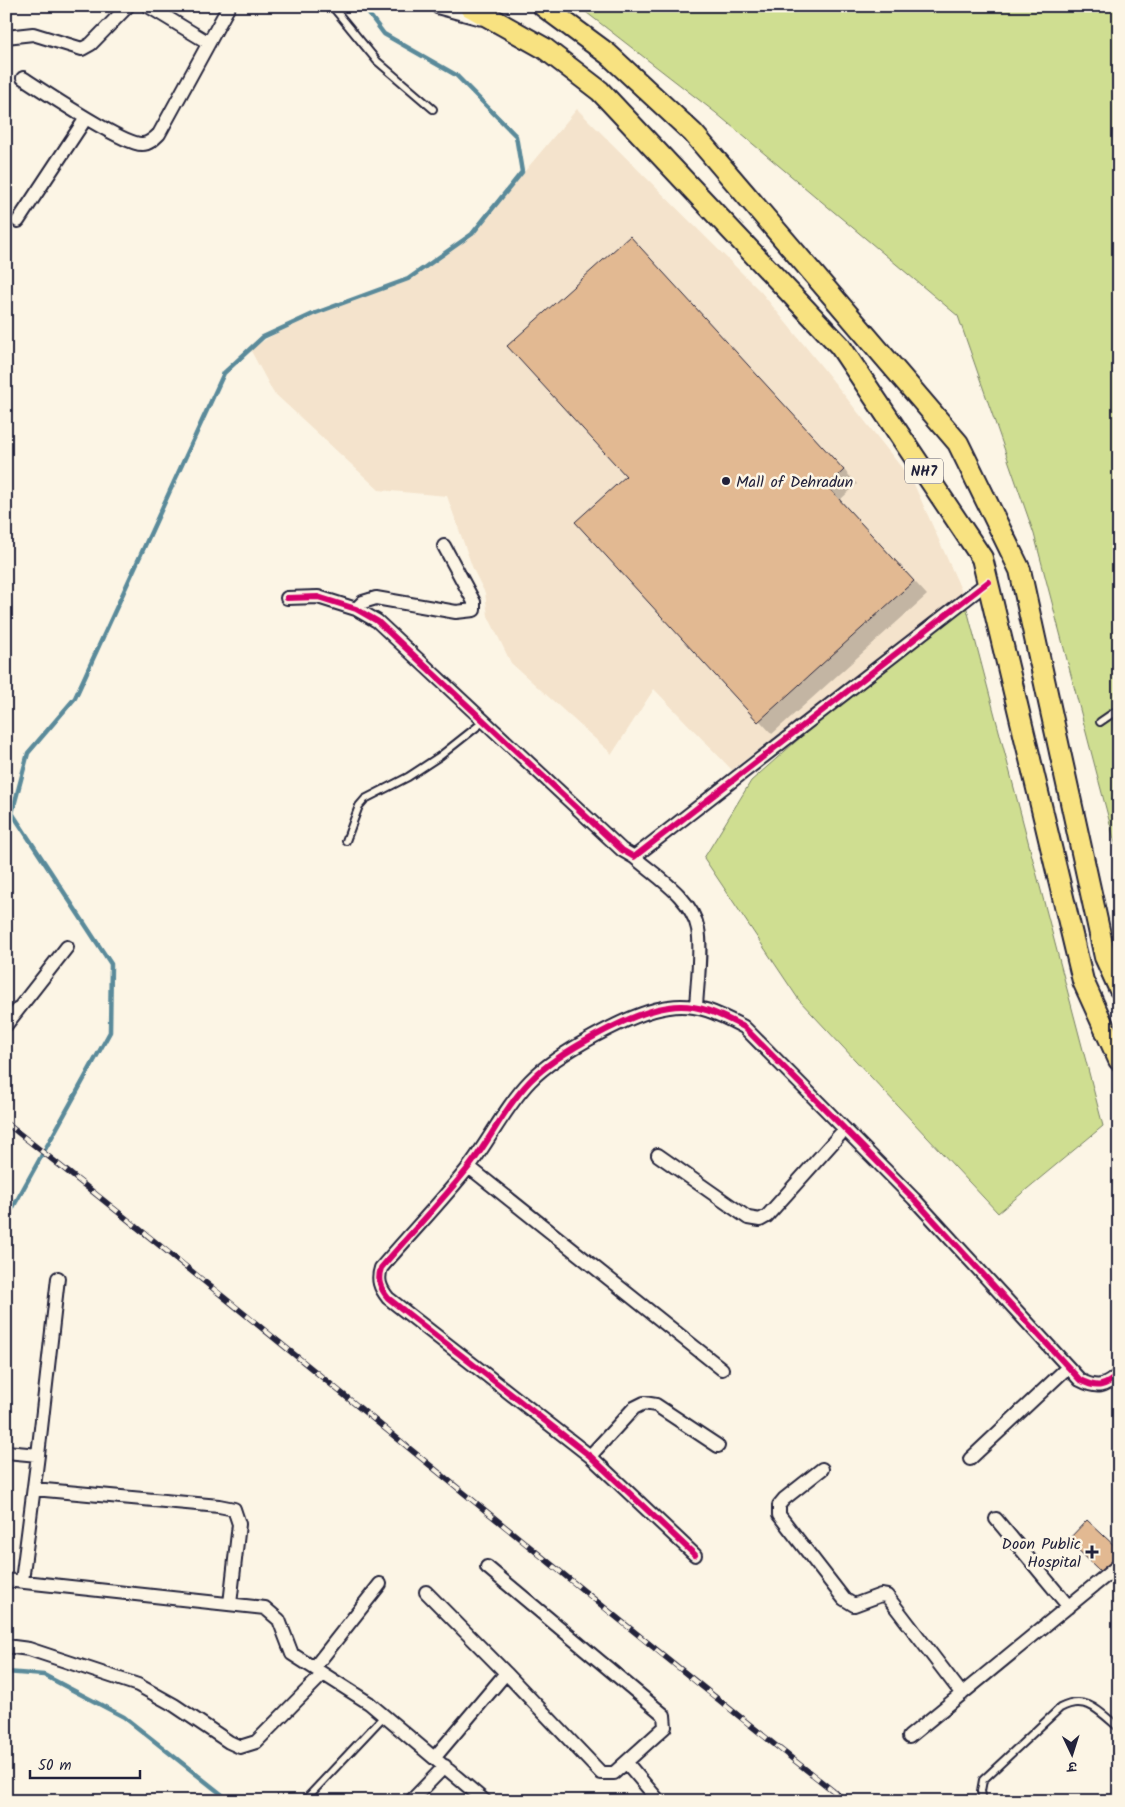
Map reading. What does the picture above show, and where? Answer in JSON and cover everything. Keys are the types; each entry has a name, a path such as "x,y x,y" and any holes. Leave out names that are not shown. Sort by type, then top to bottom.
{"highway":[{"name":"NH7","path":"469,6 544,48 600,91 840,346 982,558 1084,981 1119,1060"},
{"name":"NH7","path":"542,6 608,54 692,132 958,443 1020,570 1105,957 1119,988"}],"street":[{"path":"6,37 33,34 82,49 91,44 128,6"},
{"path":"148,6 208,44"},
{"path":"23,78 86,118 133,142 142,144 152,141 159,134 229,6"},
{"path":"439,6 496,21"},
{"path":"18,221 86,118"},
{"path":"356,609 363,602 376,598 456,612 474,610 474,602 444,546"},
{"path":"634,857 988,582"},
{"path":"287,598 318,597 356,609 376,621 622,850 634,857 680,898 689,909 698,927 700,939 696,1008"},
{"path":"6,1024 67,946"},
{"path":"695,1554 590,1456 388,1298 382,1290 378,1278 381,1268 469,1167 512,1103 548,1065 606,1031 637,1016 669,1006 696,1008 715,1011 744,1027 914,1199 1080,1380 1098,1387 1107,1385 1119,1374"},
{"path":"658,1155 748,1218 760,1220 767,1216 845,1129"},
{"path":"469,1167 722,1369"},
{"path":"22,1581 58,1278"},
{"path":"970,1459 1068,1367"},
{"path":"590,1456 634,1408 644,1403 656,1405 718,1446"},
{"path":"6,1452 38,1455"},
{"path":"822,1469 784,1499 779,1505 778,1514 844,1599 854,1605 881,1595 890,1600 962,1694"},
{"path":"34,1489 234,1509 239,1524 230,1604"},
{"path":"996,1519 1069,1607"},
{"path":"909,1737 1119,1565"},
{"path":"426,1592 506,1673 595,1769 608,1774 614,1773 665,1727 664,1715 487,1567"},
{"path":"6,1580 265,1608 275,1615 289,1650 369,1703 485,1801"},
{"path":"6,1646 29,1649 138,1685 174,1705 229,1742 240,1747 256,1742 318,1671 380,1584"},
{"path":"435,1757 506,1673"},
{"path":"626,1762 659,1801"},
{"path":"411,1801 445,1766"}],"lane":[{"path":"332,6 377,61 433,109"},
{"path":"1100,722 1119,709"},
{"path":"346,841 359,806 366,799 408,777 440,756 483,722"},
{"path":"983,1801 981,1791 983,1780 1060,1708 1071,1702 1082,1702 1097,1710 1119,1728"},
{"path":"304,1801 384,1716"}],"shaded area":[{"path":"577,109 761,292 822,367 913,482 963,594 732,770 654,689 612,754 511,663 488,616 485,593 473,569 447,496 379,490 273,392 250,349 288,326 408,279 472,234"}],"green space":[{"path":"578,6 1119,6 1119,858 1034,534 958,316 716,113"},
{"path":"963,594 1103,1126 998,1213 799,1000 704,858 751,781"}],"building":[{"name":"Mall of Dehradun","path":"630,236 844,470 827,486 914,581 758,722 575,522 626,476 507,346"},
{"path":"1087,1520 1119,1550 1119,1556 1102,1573 1068,1540"}],"waterway":[{"path":"6,1220 110,1032 111,964 12,813 28,753 75,698 224,373 263,337 313,314 408,279 472,234 522,172 516,136 456,75 384,34 363,6"},
{"path":"6,1672 44,1675 124,1717 230,1801"}],"railway":[{"path":"6,1123 217,1291 635,1633 846,1801"}],"cycle path":[{"path":"287,598 318,597 356,609 377,621 622,850 634,857 988,582"},
{"path":"695,1555 590,1456 388,1298 379,1280 381,1268 468,1168 505,1113 530,1081 542,1070 575,1047 615,1025 653,1011 669,1007 689,1006 718,1014 744,1027 914,1199 1080,1380 1091,1385 1101,1385 1109,1382 1119,1374"}],"place":[{"name":"Mall of Dehradun","path":"726,481"},
{"name":"Doon Public Hospital","path":"1092,1552"}]}
